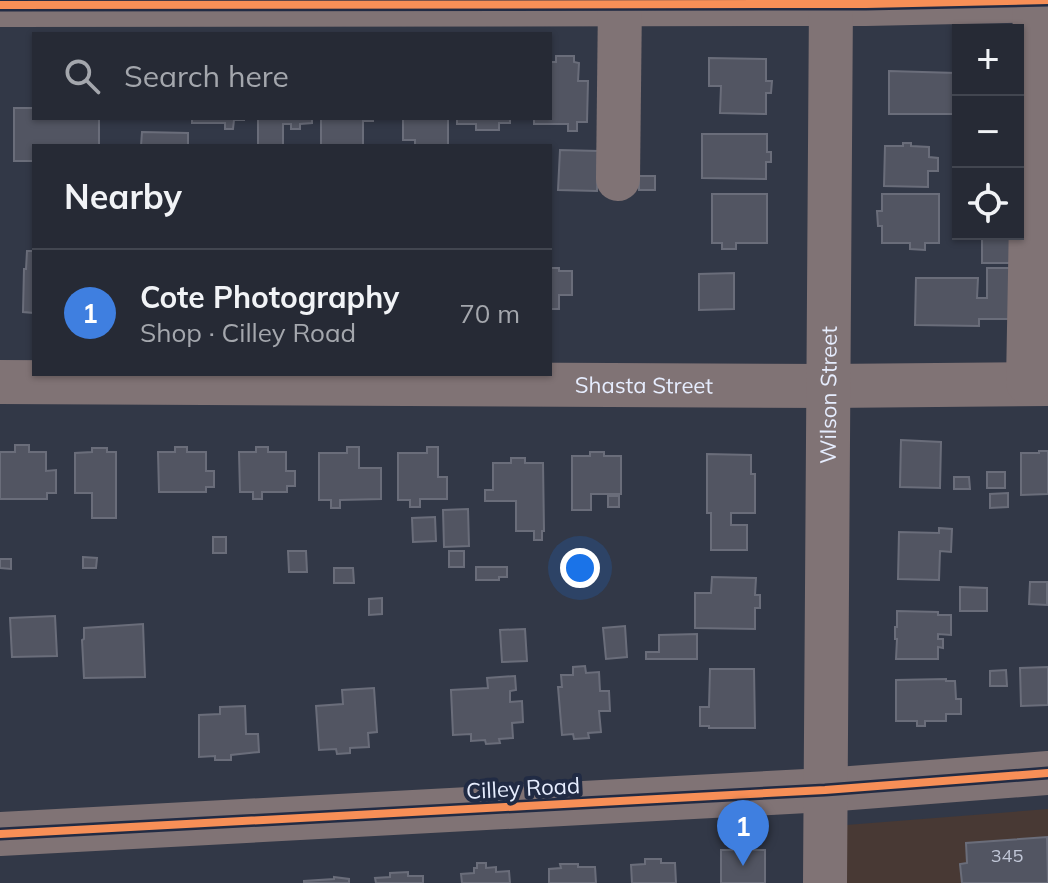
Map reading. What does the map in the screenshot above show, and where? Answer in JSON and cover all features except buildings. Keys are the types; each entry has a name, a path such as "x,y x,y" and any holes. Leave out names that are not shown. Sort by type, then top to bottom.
{"street":[{"path":"1035,0 1038,384"},
{"path":"0,5 1048,0"},
{"path":"618,179 620,2"},
{"name":"Wilson Street","path":"825,883 831,2"},
{"name":"Shasta Street","path":"0,382 828,386 1038,384"},
{"name":"Cilley Road","path":"0,834 825,790 1048,773"}],"shaded area":[{"path":"1048,809 1048,883 847,883 846,825"}],"cycle path":[{"path":"0,5 866,4 1048,0"},
{"path":"0,834 825,790 1048,773"}],"place":[{"name":"Cote Photography","path":"743,866"}]}
